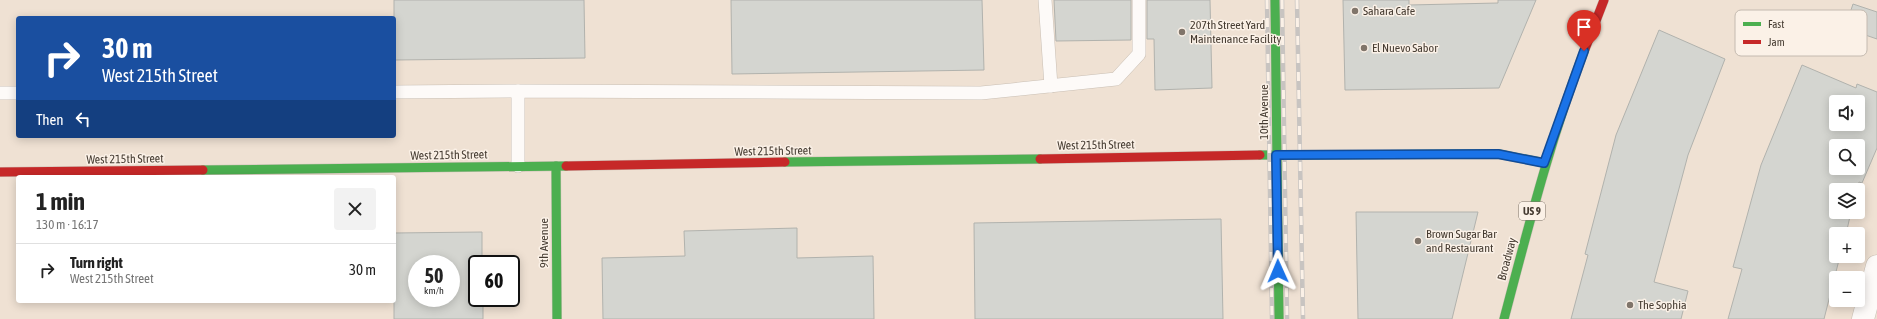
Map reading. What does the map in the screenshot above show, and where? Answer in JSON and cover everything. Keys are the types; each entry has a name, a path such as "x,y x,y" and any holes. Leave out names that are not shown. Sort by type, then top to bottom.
{"street":[{"name":"10th Avenue","path":"1275,0 1279,319"},
{"name":"Broadway","path":"1504,319 1544,163 1567,95 1604,0"},
{"name":"West 215th Street","path":"0,172 556,166 1276,155 1498,154 1544,163"},
{"name":"9th Avenue","path":"556,166 556,319"},
{"path":"1863,319 1877,266"}],"lane":[{"path":"1045,0 1051,86"},
{"path":"396,92 981,93 1116,79 1139,54 1139,0"},
{"path":"518,91 518,166"},
{"path":"0,93 16,93"}],"building":[{"path":"394,0 584,0 585,58 396,60 396,16 394,16"},
{"path":"731,0 982,0 984,70 732,74"},
{"path":"1054,0 1131,0 1131,40 1056,41"},
{"name":"207th Street Yard Maintenance Facility","path":"1147,0 1210,0 1212,88 1155,90 1154,39 1147,39"},
{"path":"1343,0 1409,0 1409,5 1498,3 1498,0 1536,0 1499,88 1345,90"},
{"path":"1853,4 1877,12 1877,39 1867,36 1867,10 1851,10"},
{"path":"1659,30 1725,59 1688,155 1654,282 1688,291 1681,319 1571,319 1588,255 1585,254 1616,135"},
{"path":"1802,65 1856,88 1857,84 1877,92 1877,148 1862,183 1829,183 1829,219 1849,219 1848,227 1829,227 1829,263 1838,263 1836,271 1829,271 1829,299 1824,319 1728,319 1742,269 1733,267 1761,165"},
{"path":"1356,212 1478,212 1452,319 1358,319"},
{"path":"1221,219 1223,319 975,319 974,223"},
{"path":"797,228 797,258 873,256 874,319 603,319 602,258 685,256 684,231"},
{"path":"482,232 482,255 468,255 468,307 483,307 483,319 394,319 394,303 396,303 396,233"}],"railway":[{"path":"1267,0 1272,319"},
{"path":"1282,0 1287,319"},
{"path":"1297,0 1303,319"}],"traffic: fast":[{"path":"1275,0 1279,319"},
{"path":"1504,319 1551,149 1585,49"},
{"path":"1260,155 1499,154 1545,163"},
{"path":"785,162 1040,159"},
{"path":"556,166 557,319"},
{"path":"203,170 566,166"}],"traffic: jam":[{"path":"1585,49 1604,0"},
{"path":"1040,159 1260,155"},
{"path":"566,166 785,162"},
{"path":"0,172 203,170"}],"place":[{"name":"Sahara Cafe","path":"1355,11"},
{"name":"207th Street Yard Maintenance Facility","path":"1182,32"},
{"name":"El Nuevo Sabor","path":"1364,48"},
{"name":"Brown Sugar Bar and Restaurant","path":"1418,241"},
{"name":"The Sophia","path":"1630,305"}],"route":[{"path":"1278,271 1276,155 1498,154 1544,163 1584,51"}]}
